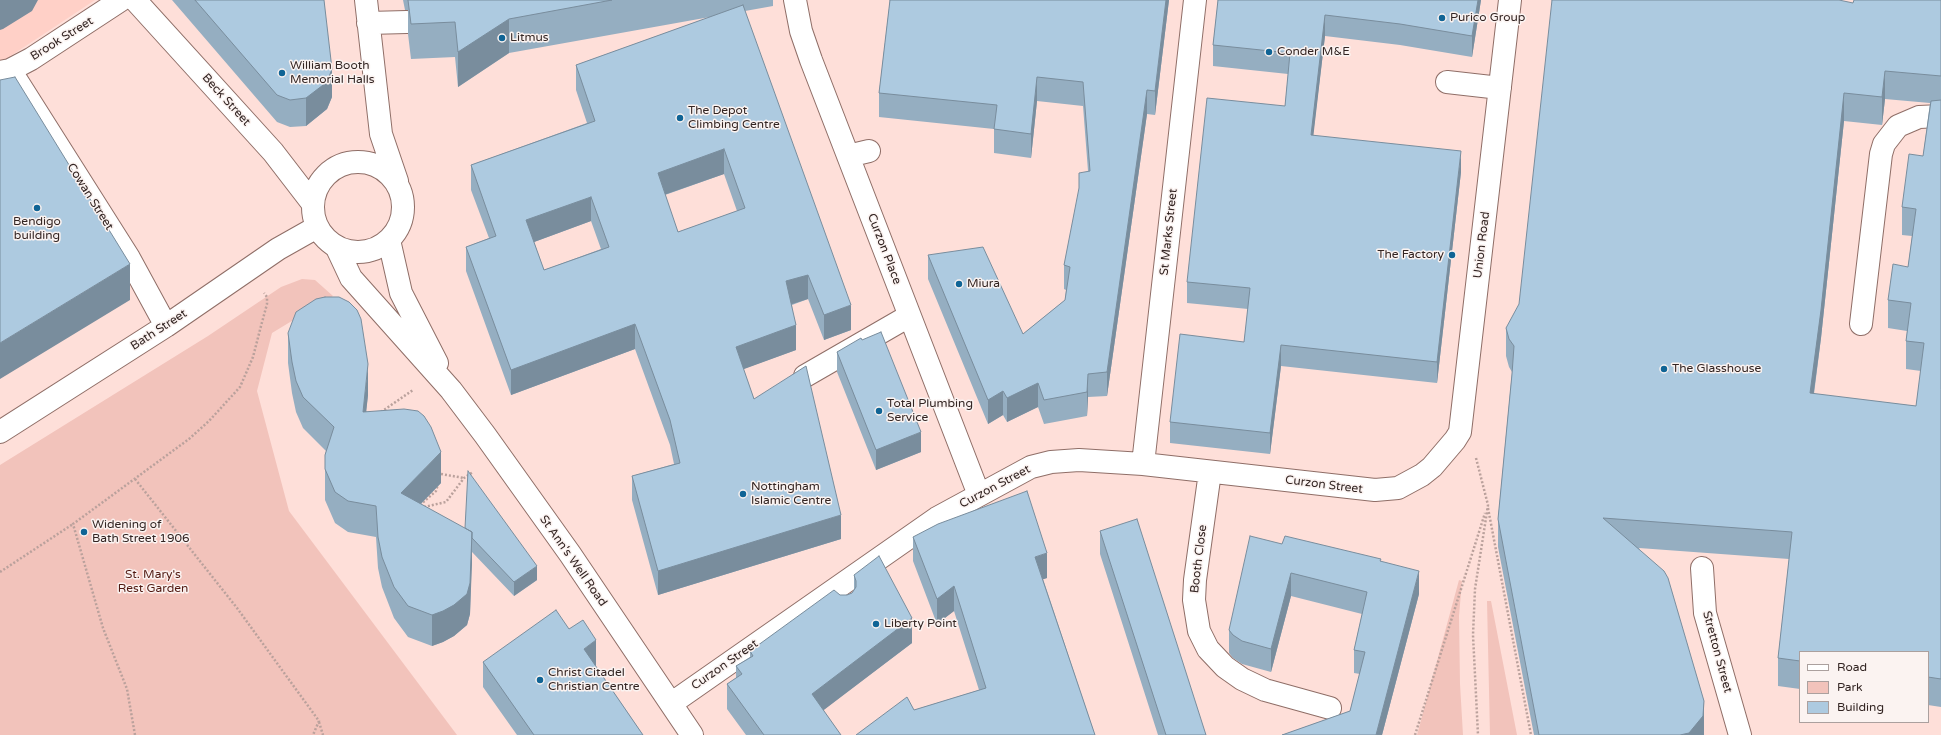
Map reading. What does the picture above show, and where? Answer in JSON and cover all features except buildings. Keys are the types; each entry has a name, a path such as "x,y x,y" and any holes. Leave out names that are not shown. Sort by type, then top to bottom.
{"street":[{"name":"Brook Street","path":"5,71 59,42 122,0"},
{"name":"Beck Street","path":"135,0 273,152 313,204"},
{"path":"366,0 381,134 400,188 403,202 402,216 398,229 389,240 377,248 363,252 349,251 336,246 327,240 317,227 314,219 313,204 316,189 324,176 337,167 351,162 366,162 380,167 392,176 400,188"},
{"name":"Curzon Place","path":"795,0 801,31 978,496"},
{"name":"St Marks Street","path":"1143,464 1196,0"},
{"name":"Union Road","path":"1422,475 1444,455 1460,432 1510,0"},
{"path":"368,22 407,22"},
{"name":"Cowan Street","path":"5,71 129,258 166,326"},
{"path":"1447,82 1500,88"},
{"path":"1861,324 1881,154 1884,144 1898,126 1918,117 1941,116"},
{"path":"848,156 869,151"},
{"name":"Bath Street","path":"0,432 166,326 278,249 317,227"},
{"name":"St Ann's Well Road","path":"389,240 401,293 451,390"},
{"name":"St Ann's Well Road","path":"336,246 351,278 451,390 570,554 672,703 692,735"},
{"path":"805,376 909,316"},
{"name":"Curzon Street","path":"672,703 837,600 937,518 1031,466 1051,462 1079,460 1143,464 1375,490 1398,488 1422,475"},
{"name":"Booth Close","path":"1210,472 1195,580 1194,600 1199,631 1208,649 1225,667 1248,682 1265,690 1330,708"},
{"name":"Stretton Street","path":"1702,568 1705,613 1740,735"}],"path":[{"path":"0,572 73,524 135,479 209,421 240,387 253,357 267,304 267,297 261,287"},
{"path":"375,416 415,389"},
{"path":"1460,432 1475,455 1488,505 1531,735"},
{"path":"438,467 441,474 436,491 417,508 429,507 446,502 464,478 473,472"},
{"path":"441,474 464,478"},
{"path":"135,479 237,608 319,722 323,735"},
{"path":"1415,735 1488,505"},
{"path":"1478,735 1473,635 1475,590 1488,505"},
{"path":"73,524 103,628 127,689 135,735"},
{"path":"313,735 319,722"}],"shaded area":[{"path":"0,0 95,0 0,63"}],"green space":[{"name":"St. Mary's Rest Garden","path":"302,279 315,280 333,296 272,333 257,391 289,511 457,735 0,735 0,465 208,336 281,287"},
{"path":"1459,580 1462,581 1459,616 1460,684 1463,735 1417,735"},
{"path":"1487,601 1491,601 1517,735 1490,735"}],"place":[{"name":"Purico Group","path":"1442,18"},
{"name":"Litmus","path":"502,38"},
{"name":"Conder M&E","path":"1269,52"},
{"name":"William Booth Memorial Halls","path":"282,73"},
{"name":"The Depot Climbing Centre","path":"680,118"},
{"name":"Bendigo building","path":"37,208"},
{"name":"The Factory","path":"1452,255"},
{"name":"Miura","path":"959,284"},
{"name":"The Glasshouse","path":"1664,369"},
{"name":"Total Plumbing Service","path":"879,411"},
{"name":"Nottingham Islamic Centre","path":"743,494"},
{"name":"Widening of Bath Street 1906","path":"84,532"},
{"name":"Liberty Point","path":"876,624"},
{"name":"Christ Citadel Christian Centre","path":"540,680"}]}
